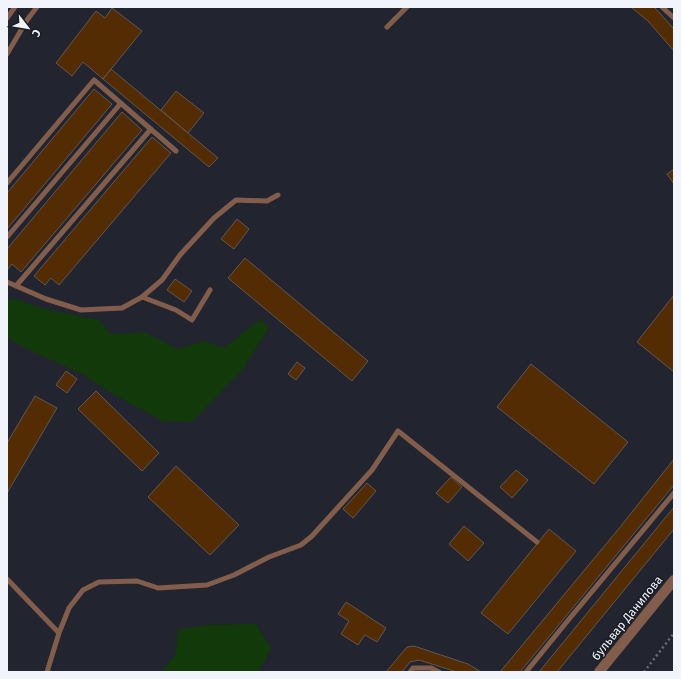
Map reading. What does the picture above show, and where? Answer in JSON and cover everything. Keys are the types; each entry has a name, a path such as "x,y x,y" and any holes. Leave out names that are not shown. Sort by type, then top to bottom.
{"street":[{"name":"бульвар Данилова","path":"599,672 674,580"}],"lane":[{"path":"7,18 15,7"},
{"path":"7,54 27,20 37,7"},
{"path":"387,27 406,7"},
{"path":"662,7 674,18"},
{"path":"7,183 94,80 176,151"},
{"path":"7,237 121,103"},
{"path":"16,286 151,129"},
{"path":"7,282 46,299 81,310 122,308 142,297 162,280 180,256 214,218 236,200 267,201 278,194"},
{"path":"142,297 176,310 192,320 210,290"},
{"path":"47,672 59,633 69,608 83,590 99,582 137,581 158,588 207,585 234,575 269,557 301,545 312,536 372,470 398,431 537,542"},
{"path":"526,672 674,493"},
{"path":"7,578 59,633"},
{"path":"410,672 412,668 431,668 439,672"}],"path":[{"path":"644,672 674,633"}],"green space":[{"path":"15,299 48,310 99,320 111,334 145,332 178,349 204,341 224,348 261,319 269,328 242,370 192,422 163,421 110,392 84,375 21,346 7,337 7,300"},
{"path":"256,624 271,648 259,672 161,672 176,654 178,629 210,625"}],"building":[{"path":"631,7 654,7 656,9 674,29 674,51 648,21"},
{"path":"112,8 142,31 103,79 83,62 72,76 56,63 96,11 105,18"},
{"path":"111,69 218,158 209,167 103,79"},
{"path":"94,89 112,104 7,229 7,193"},
{"path":"176,91 204,113 188,133 161,110"},
{"path":"122,112 142,130 21,272 12,264 8,269 7,249"},
{"path":"152,137 171,153 59,285 51,278 45,285 34,276"},
{"path":"674,169 674,184 667,174"},
{"path":"237,219 249,229 234,249 221,239"},
{"path":"245,258 368,361 352,381 228,278"},
{"path":"175,279 192,291 184,302 167,290"},
{"path":"674,295 674,372 637,342"},
{"path":"297,362 305,368 296,380 288,374"},
{"path":"531,364 628,442 594,484 497,407"},
{"path":"66,371 77,379 67,393 56,385"},
{"path":"96,391 159,453 142,471 78,409"},
{"path":"35,396 57,408 7,493 7,443"},
{"path":"674,459 674,485 520,672 500,672 621,526"},
{"path":"176,466 239,525 210,555 148,497"},
{"path":"516,470 528,480 512,498 500,487"},
{"path":"451,477 462,487 448,503 436,493"},
{"path":"367,483 376,491 353,518 343,509"},
{"path":"674,507 674,529 557,672 539,672"},
{"path":"464,526 484,543 468,561 449,544"},
{"path":"549,529 576,551 508,634 481,613"},
{"path":"346,602 386,628 377,642 365,635 358,645 341,634 349,621 338,614"},
{"path":"414,646 468,664 481,672 457,672 419,660 410,662 402,672 386,672 407,647"}]}
